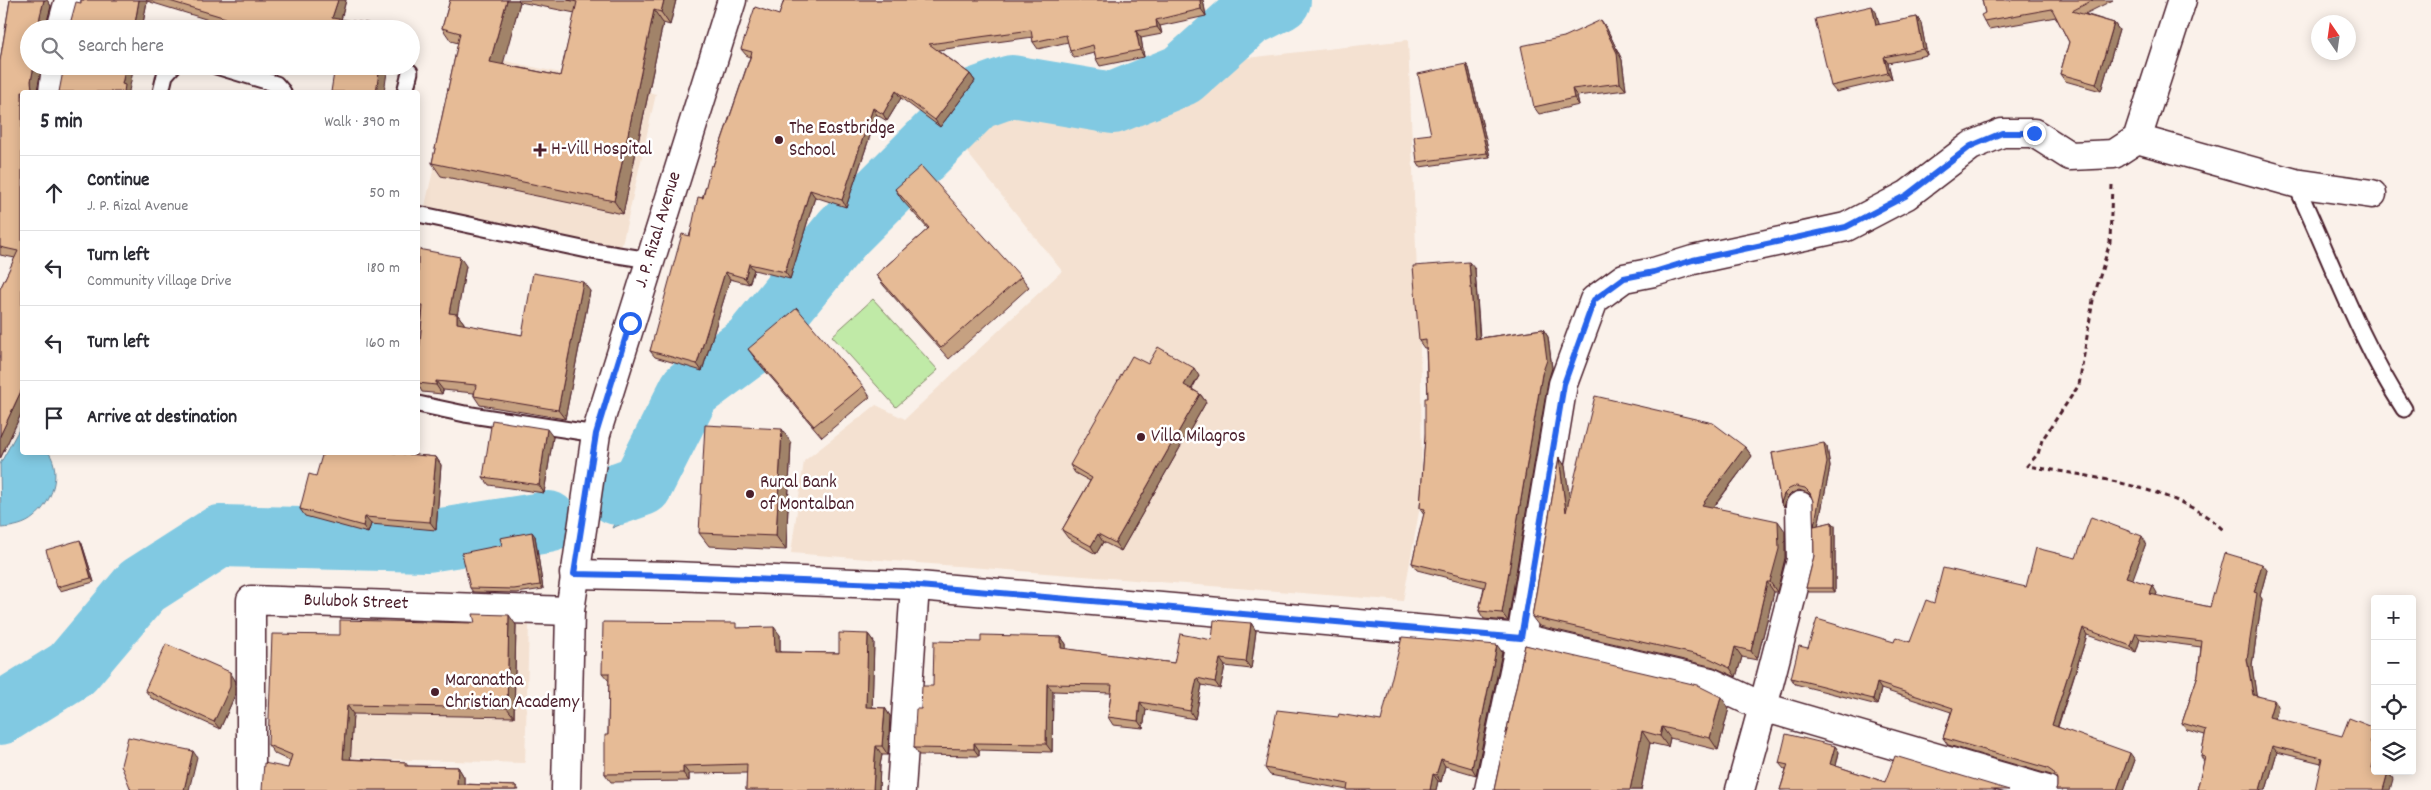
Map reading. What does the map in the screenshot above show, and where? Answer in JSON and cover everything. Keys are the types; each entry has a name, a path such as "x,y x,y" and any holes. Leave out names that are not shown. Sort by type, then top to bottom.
{"street":[{"path":"63,20 69,0"},
{"name":"J. P. Rizal Avenue","path":"566,790 570,611 596,434 732,0"},
{"path":"1488,790 1521,638 1564,384 1594,300 1624,278 1654,272 1693,260 1846,227 1907,195 1971,146 2002,133 2034,133 2070,156 2114,154 2137,139 2182,0"},
{"path":"53,90 55,75"},
{"path":"2137,139 2295,183 2372,194"},
{"path":"1740,790 1763,707 1772,662 1801,560 1800,506"},
{"path":"574,574 915,586 1521,638 1710,682 1763,707 2048,790"},
{"path":"902,790 915,586"},
{"name":"Bulubok Street","path":"251,790 251,600 570,611"}],"lane":[{"path":"161,90 165,75"},
{"path":"246,75 276,84 281,90"},
{"path":"406,90 409,75"},
{"path":"2295,183 2319,234 2356,325 2387,383 2404,409"},
{"path":"420,214 592,251 650,260"},
{"path":"420,404 474,415 596,434"}],"path":[{"path":"2114,154 2110,242 2092,300 2079,385 2042,440 2038,454 2027,466 2080,474 2152,491 2213,520 2224,531"}],"shaded area":[{"name":"Villa Milagros","path":"1408,40 1421,378 1422,495 1403,601 791,553 804,461 876,405 905,419 1062,271 954,136 1011,94 1118,118 1247,58"},
{"name":"H-Vill Hospital","path":"460,51 656,94 621,249 425,206"},
{"name":"Maranatha Christian Academy","path":"344,621 529,625 525,763 340,758"}],"green space":[{"path":"873,299 938,370 896,407 832,336"}],"water":[{"path":"655,414 676,426 657,493 639,517 612,528 649,453"},
{"path":"20,428 20,455 50,455 55,469 55,478 50,496 40,511 27,522 1,528 0,464"}],"building":[{"path":"10,0 44,0 39,20 20,20 20,75 32,75 31,81 33,90 20,90 20,393 0,436 0,289 18,251 0,247 0,61"},
{"path":"81,0 139,0 136,20 71,20 76,2 81,3"},
{"path":"166,0 338,0 332,18 346,20 226,20 226,18"},
{"name":"H-Vill Hospital","path":"450,0 507,0 490,62 560,76 577,2 568,0 664,0 661,12 654,10 614,201 432,163 460,33 442,28"},
{"path":"784,0 1200,0 1201,9 1156,20 1157,27 1136,31 1140,50 1096,59 1093,45 1070,51 1066,35 1033,42 1031,30 929,44 970,74 935,120 896,91 883,114 873,108 842,200 810,190 785,272 749,264 745,278 725,272 697,364 650,351 682,234 690,236 698,197 703,198 711,165 713,166 752,52 741,49 755,7 779,15"},
{"path":"1982,0 2093,0 2072,11 2114,23 2096,84 2060,74 2069,42 2052,9 1984,21 1981,15 1985,13"},
{"path":"1872,6 1876,25 1917,17 1923,49 1884,57 1888,73 1831,86 1815,19"},
{"path":"1601,20 1617,53 1620,83 1572,89 1574,98 1534,107 1521,46 1564,37"},
{"path":"1466,64 1487,153 1417,162 1414,136 1431,134 1418,74"},
{"path":"62,75 124,75 122,84 125,85 124,90 59,90"},
{"path":"334,75 379,75 376,90 331,90"},
{"path":"921,166 1021,277 941,348 876,275 929,228 895,189"},
{"path":"420,249 460,257 449,313 457,314 457,323 522,335 533,273 583,282 558,410 474,396 476,385 436,381 436,385 420,383 420,342 423,306 420,305"},
{"path":"1469,262 1475,339 1543,329 1547,360 1542,374 1502,613 1479,611 1486,581 1412,563 1425,509 1420,508 1425,437 1425,398 1428,398 1426,340 1419,341 1413,266"},
{"path":"797,308 863,386 814,426 748,349"},
{"name":"Villa Milagros","path":"1158,347 1194,368 1184,385 1200,394 1115,543 1098,534 1091,546 1062,530 1092,478 1070,465 1132,356 1148,364"},
{"path":"1595,396 1713,423 1745,447 1702,505 1778,521 1779,549 1770,582 1767,582 1751,651 1735,647 1730,668 1707,657 1532,617 1559,457 1566,512"},
{"path":"492,420 547,429 539,485 483,477"},
{"name":"Rural Bank of Montalban","path":"705,425 782,429 776,536 699,533"},
{"path":"1824,443 1827,463 1814,526 1832,522 1832,588 1806,588 1814,556 1813,501 1810,493 1805,488 1796,486 1784,494 1781,503 1772,453"},
{"path":"322,455 416,455 436,457 430,522 365,517 363,526 300,509 309,474 316,476"},
{"path":"2091,517 2142,536 2126,577 2153,586 2150,594 2210,607 2225,553 2262,564 2254,592 2257,593 2247,659 2253,695 2274,700 2269,717 2342,736 2349,718 2371,726 2371,775 2387,775 2383,790 2315,790 2322,758 2272,746 2260,790 2197,790 2205,757 2201,756 2206,730 2182,723 2198,675 2202,641 2136,633 2131,646 2083,628 2052,725 2130,753 2117,790 2056,790 2057,779 2053,772 2047,768 1943,738 1953,708 1877,683 1873,699 1791,678 1799,646 1808,648 1817,619 1894,642 1896,637 1910,642 1926,600 1934,603 1943,568 2026,587 2036,548 2076,558"},
{"path":"532,532 540,585 514,589 470,588 462,553 502,545 500,538"},
{"path":"80,540 91,578 57,587 46,550"},
{"path":"473,614 509,615 507,708 347,705 343,759 405,762 405,766 458,767 457,784 516,786 516,790 262,790 264,763 288,768 292,755 268,745 272,634 340,635 340,620 475,623"},
{"path":"1214,620 1251,623 1246,662 1220,659 1215,682 1197,678 1190,711 1140,702 1138,721 1108,717 1112,685 1047,684 1046,744 974,743 974,749 914,748 916,709 921,709 922,686 933,686 934,641 981,642 981,635 1061,637 1061,648 1174,663 1180,634 1212,640"},
{"path":"603,622 736,623 736,628 774,627 775,652 839,653 839,633 868,634 866,707 885,708 882,746 876,746 873,790 746,790 747,764 683,766 683,773 605,774 605,735 608,735 609,673 602,673"},
{"path":"1402,637 1497,645 1472,768 1441,759 1436,775 1433,774 1430,790 1347,790 1348,784 1265,768 1277,710 1338,717 1339,714 1381,721"},
{"path":"166,644 230,672 230,687 214,722 145,690"},
{"path":"1525,645 1697,685 1721,697 1710,738 1662,727 1660,736 1642,731 1630,790 1494,790"},
{"path":"1786,734 1835,746 1830,764 1885,782 1895,756 2009,790 1780,790 1788,765 1779,763"},
{"path":"128,737 193,751 184,790 131,790 121,765"}],"waterway":[{"path":"617,494 642,485 690,390 752,344 843,232 976,99 1012,86 1113,103 1182,75 1248,16 1280,0"},
{"path":"0,714 72,669 142,586 220,536 428,541 548,522"}],"place":[{"name":"The Eastbridge School","path":"779,140"},
{"name":"H-Vill Hospital","path":"540,150"},
{"name":"Villa Milagros","path":"1141,437"},
{"name":"Rural Bank of Montalban","path":"750,494"},
{"name":"Maranatha Christian Academy","path":"435,692"}],"route":[{"path":"630,323 596,434 574,574 907,585 1521,638 1564,384 1594,300 1624,278 1654,272 1693,260 1846,227 1907,195 1971,146 2002,133 2034,133"}]}
